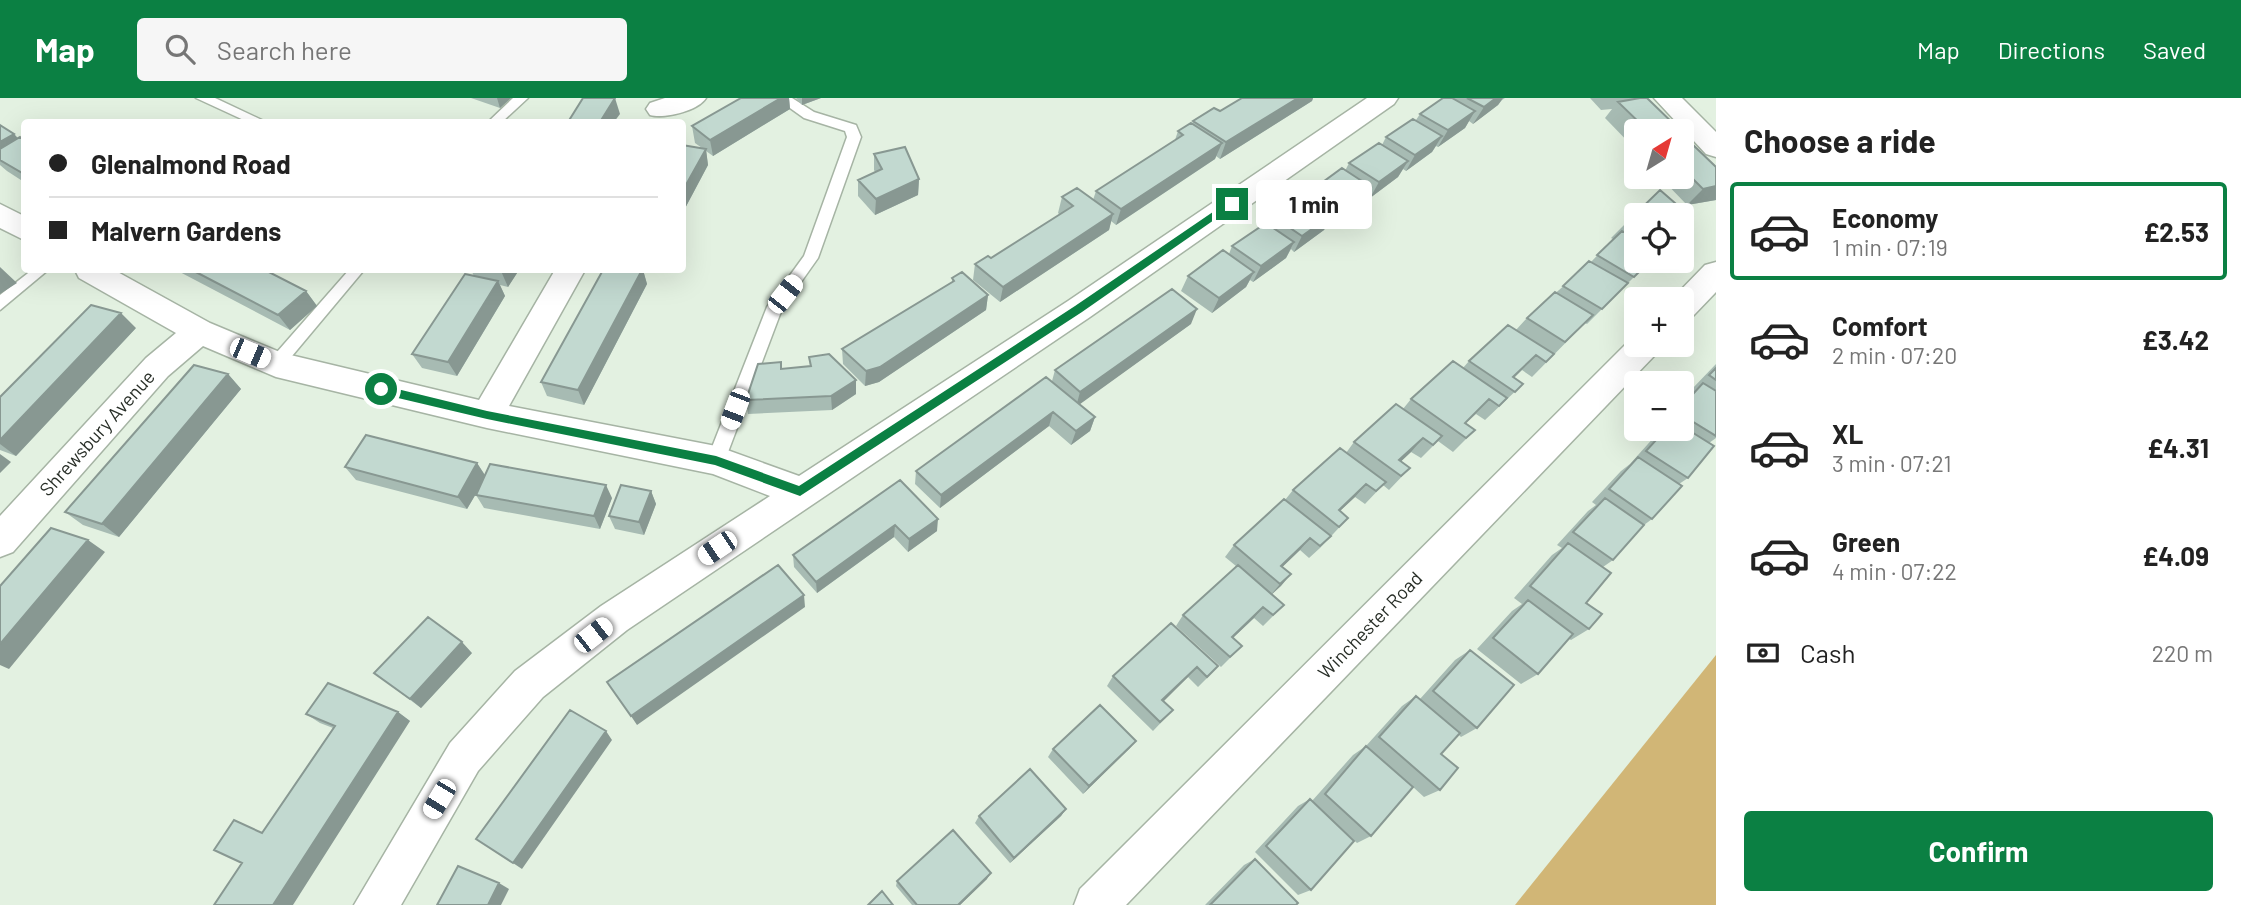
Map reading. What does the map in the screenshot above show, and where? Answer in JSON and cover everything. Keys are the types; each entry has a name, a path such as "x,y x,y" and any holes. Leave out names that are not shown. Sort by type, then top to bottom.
{"street":[{"path":"650,110 693,98"},
{"path":"376,905 464,757 529,684 614,618 1079,309 1385,98"},
{"path":"1667,98 1716,149"},
{"path":"0,214 21,228"},
{"path":"95,273 199,331 275,364 487,415 716,460 800,492"},
{"path":"487,415 568,273"},
{"path":"1694,295 1716,273"},
{"name":"Shrewsbury Avenue","path":"0,541 157,367 199,331"},
{"name":"Winchester Road","path":"1096,905 1633,357"}],"lane":[{"path":"203,98 252,119"},
{"path":"497,119 521,98"},
{"path":"716,460 775,307 811,258 854,137 851,128 809,116 783,98"},
{"path":"0,304 37,273"},
{"path":"275,364 354,273"}],"shaded area":[{"path":"1716,655 1716,905 1515,905"}],"building":[{"path":"583,98 615,98 602,119 570,119"},
{"path":"741,98 781,98 710,140 692,126"},
{"path":"1242,98 1298,98 1226,142 1193,121 1214,108 1220,111"},
{"path":"1443,98 1452,98 1475,111 1448,130 1420,114"},
{"path":"1467,98 1496,98 1484,107"},
{"path":"1647,98 1669,119 1636,119 1618,102"},
{"path":"1413,119 1442,136 1415,155 1386,137"},
{"path":"1191,123 1222,143 1121,209 1096,191 1183,135 1178,131"},
{"path":"0,125 14,134 0,142"},
{"path":"21,138 21,172 0,160 0,149"},
{"path":"1379,143 1408,161 1379,182 1349,163"},
{"path":"686,146 706,149 686,185"},
{"path":"1694,146 1716,167 1716,186 1703,189 1694,180"},
{"path":"905,147 919,179 876,199 858,180 882,169 874,154"},
{"path":"1342,168 1371,187 1341,209 1312,190"},
{"path":"1077,188 1113,214 1003,287 975,264 988,256 991,258 1073,206 1062,197"},
{"path":"1660,190 1675,203 1647,203"},
{"path":"1305,195 1333,214 1302,236 1274,217"},
{"path":"1266,223 1294,242 1261,266 1232,246"},
{"path":"1622,231 1624,232 1624,271 1597,255"},
{"path":"1223,250 1254,272 1219,298 1188,276"},
{"path":"1589,261 1628,283 1602,309 1563,286"},
{"path":"962,272 988,295 880,367 866,371 842,349 954,281 952,278"},
{"path":"198,273 271,273 306,291 278,315"},
{"path":"601,273 640,273 578,390 541,382"},
{"path":"465,274 498,281 448,362 412,354"},
{"path":"1172,289 1197,309 1080,392 1055,370"},
{"path":"1555,292 1593,315 1565,342 1527,318"},
{"path":"91,305 121,313 0,440 0,397"},
{"path":"1508,325 1554,354 1546,362 1536,355 1513,377 1523,384 1515,392 1469,361"},
{"path":"829,354 856,380 831,396 746,400 758,364 781,362 781,369 811,366 809,357"},
{"path":"1453,361 1507,398 1499,406 1489,399 1465,423 1475,430 1466,438 1411,399"},
{"path":"194,365 228,374 102,524 65,512"},
{"path":"1716,368 1716,380 1709,375"},
{"path":"1046,377 1095,417 1076,431 1053,412 941,495 916,471"},
{"path":"1703,383 1716,391 1716,436 1694,422 1694,393"},
{"path":"1396,404 1442,436 1433,445 1423,438 1399,460 1410,468 1401,476 1354,442"},
{"path":"1694,434 1714,446 1688,478 1646,451 1655,441 1694,441"},
{"path":"366,435 477,463 458,497 345,467"},
{"path":"1340,448 1386,482 1376,491 1366,484 1339,510 1348,518 1339,527 1293,490"},
{"path":"1638,457 1682,486 1652,519 1609,489"},
{"path":"490,464 606,485 594,516 476,495"},
{"path":"900,480 938,519 909,539 895,525 816,582 793,555"},
{"path":"621,485 651,491 639,522 609,516"},
{"path":"1605,498 1644,525 1613,560 1573,532"},
{"path":"1284,499 1331,536 1320,546 1310,538 1281,566 1291,574 1280,584 1234,545"},
{"path":"51,528 88,540 0,644 0,586"},
{"path":"1568,543 1611,573 1586,603 1602,614 1589,629 1530,586"},
{"path":"778,565 804,595 631,716 607,682"},
{"path":"1238,565 1284,605 1273,615 1263,607 1232,637 1242,646 1230,657 1183,615"},
{"path":"1528,600 1573,634 1538,674 1493,638"},
{"path":"428,617 462,642 410,699 374,673"},
{"path":"1171,623 1218,666 1207,677 1197,667 1162,700 1173,710 1160,722 1113,676"},
{"path":"1470,650 1514,685 1477,728 1433,691"},
{"path":"328,683 398,712 273,905 214,905 242,863 214,850 234,820 262,833 335,726 306,714"},
{"path":"1416,696 1460,733 1441,754 1458,768 1440,790 1379,737"},
{"path":"1100,705 1136,741 1089,786 1053,749"},
{"path":"570,710 606,731 513,863 476,839"},
{"path":"1366,746 1413,787 1371,836 1325,794"},
{"path":"1030,769 1066,809 1014,858 979,816"},
{"path":"1310,799 1354,841 1311,890 1266,846"},
{"path":"953,830 991,873 958,905 917,905 897,881"},
{"path":"1255,859 1298,903 1210,905"},
{"path":"458,866 499,883 488,905 437,905"},
{"path":"882,891 893,905 868,905"}],"route":[{"path":"381,389 487,415 716,460 800,492 1079,309 1232,204"}]}
